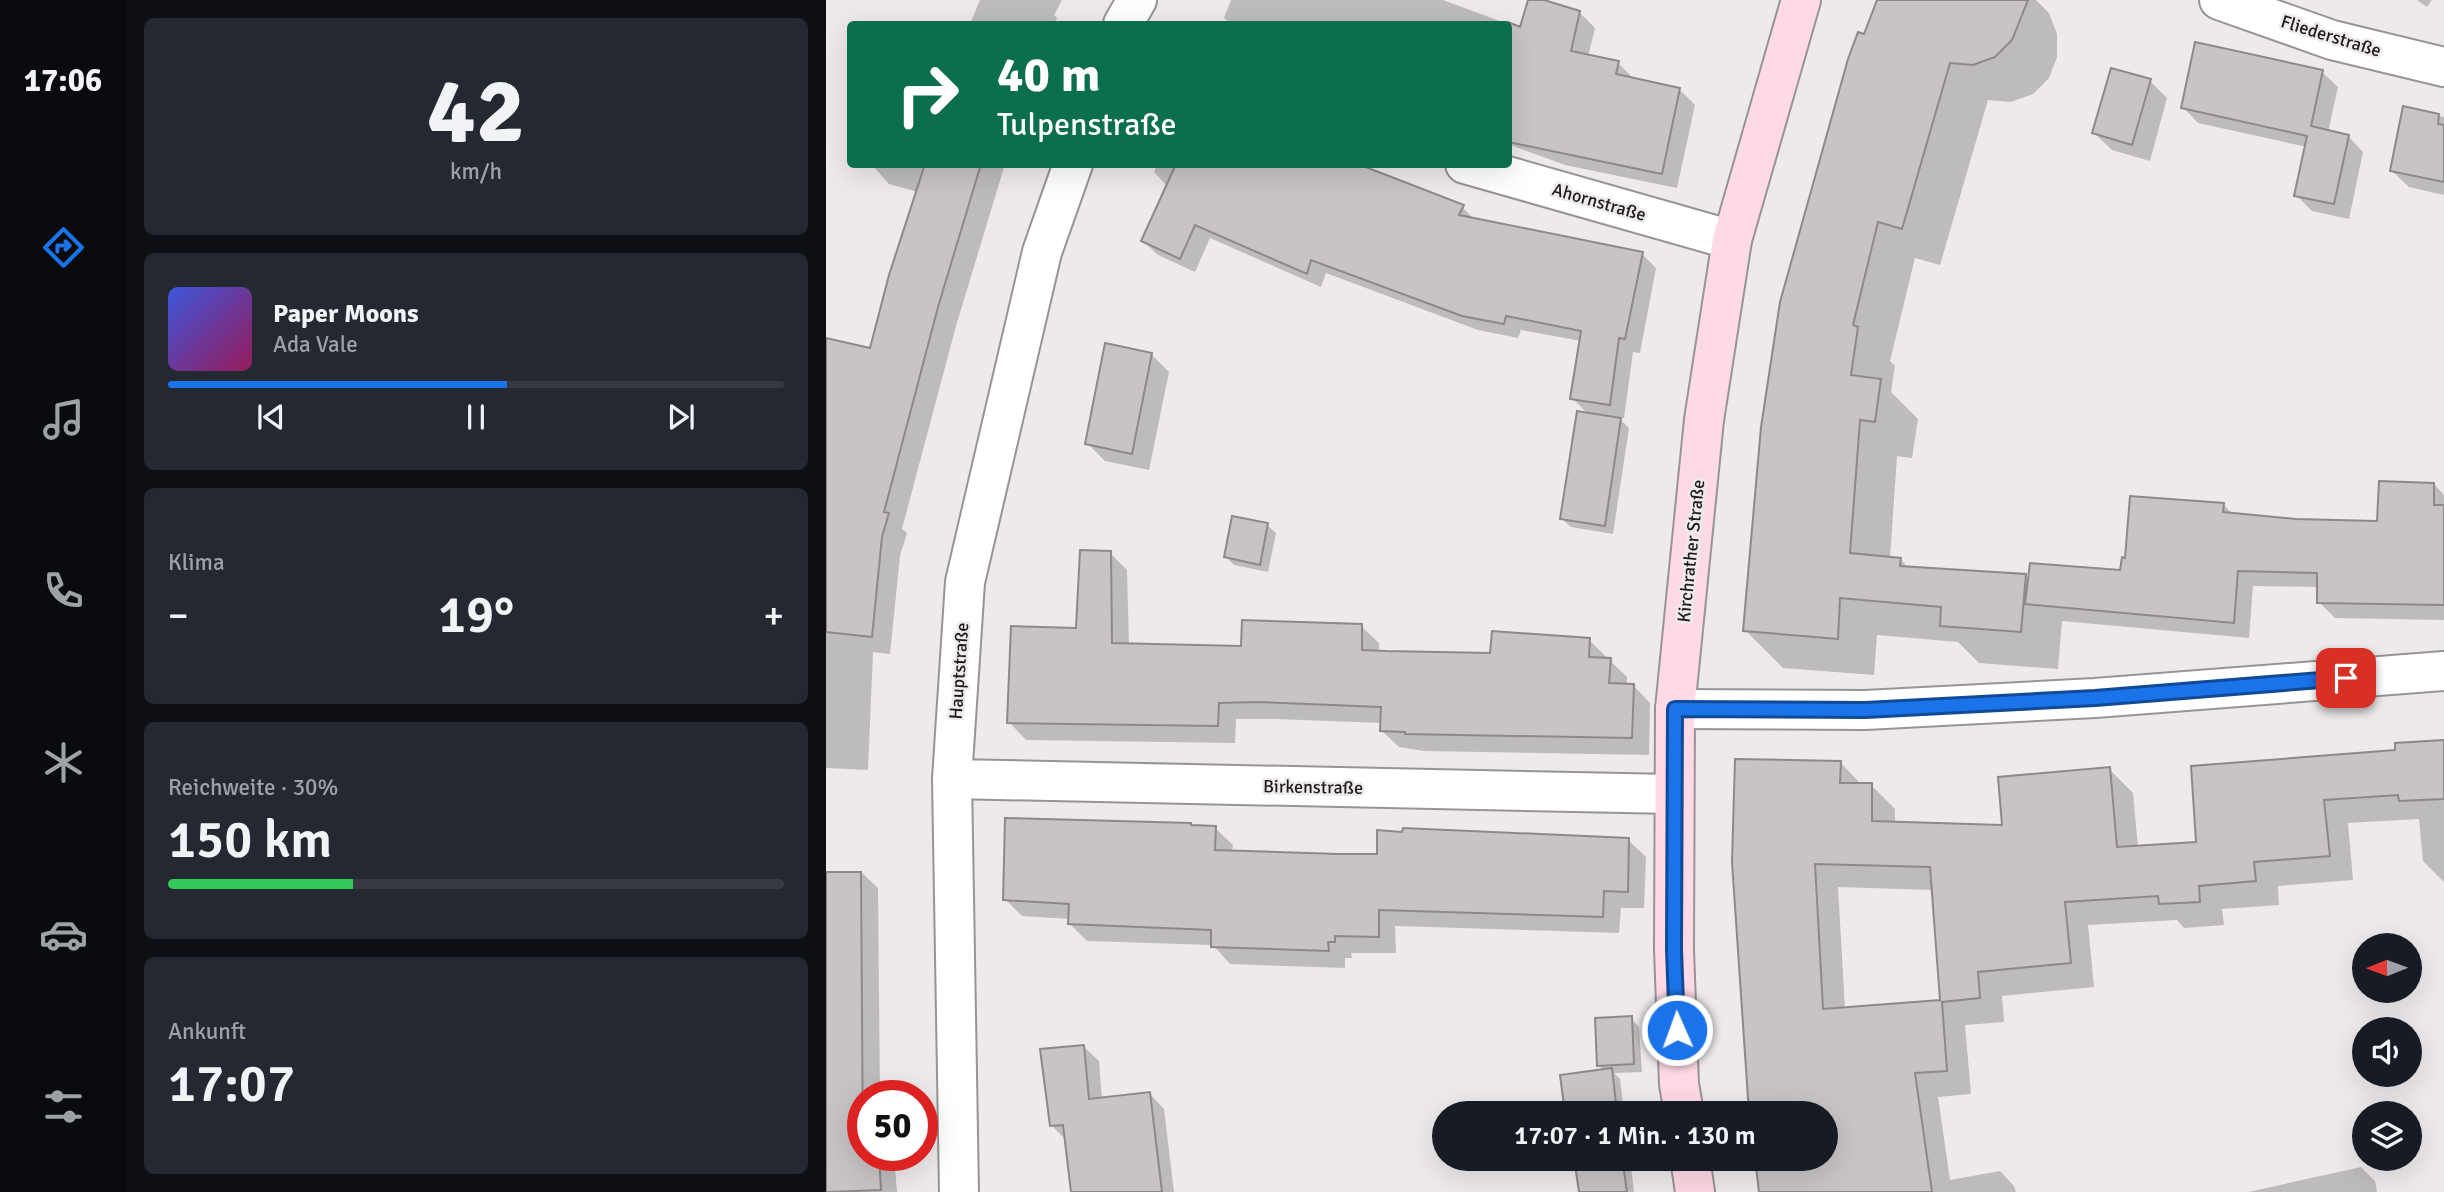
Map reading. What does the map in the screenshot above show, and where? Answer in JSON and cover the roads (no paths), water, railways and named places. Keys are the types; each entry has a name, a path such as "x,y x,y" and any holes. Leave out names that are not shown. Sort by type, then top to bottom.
{"main road":[{"name":"Kirchrather Straße","path":"1682,1101 1674,950 1675,709 1704,420 1732,240 1801,0"},
{"path":"1692,1171 1695,1192"}],"street":[{"path":"1125,21 1136,0"},
{"name":"Fliederstraße","path":"2219,0 2332,40 2444,67"},
{"name":"Hauptstraße","path":"959,1192 956,1173 952,779 965,582 1042,252 1072,168"},
{"name":"Ahornstraße","path":"1479,168 1732,240"},
{"path":"1675,709 1865,710 2095,698 2444,671"},
{"name":"Birkenstraße","path":"952,779 1674,794"}]}
